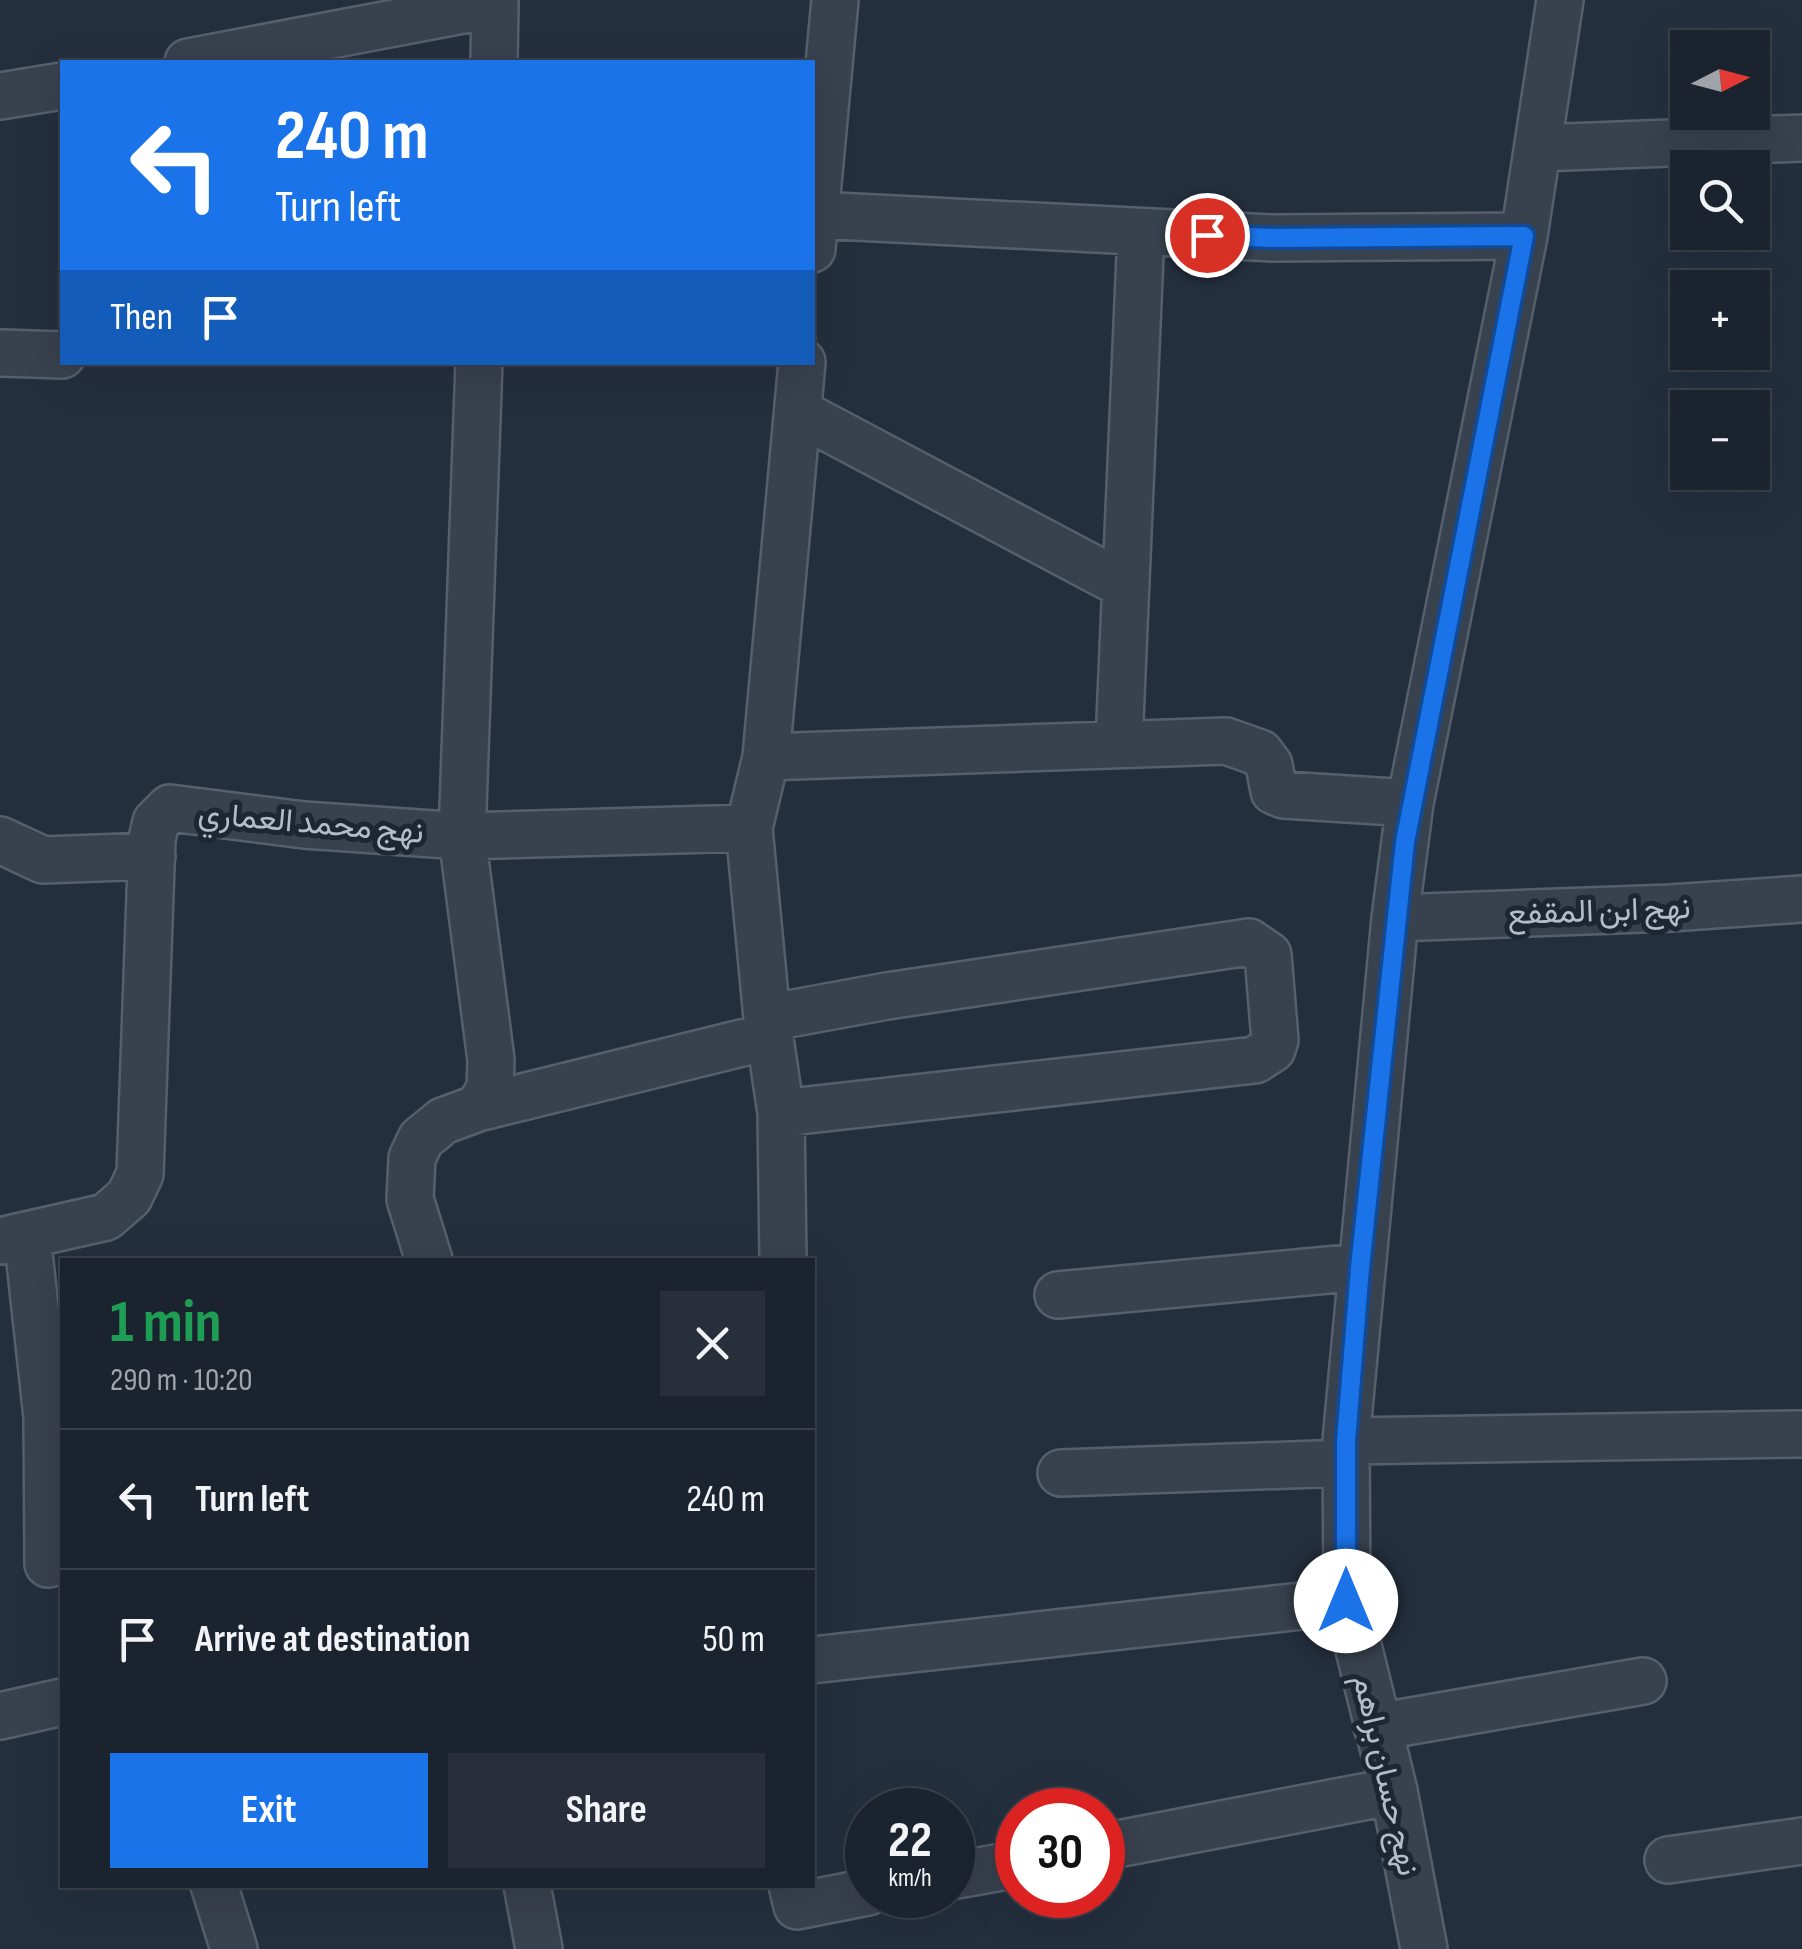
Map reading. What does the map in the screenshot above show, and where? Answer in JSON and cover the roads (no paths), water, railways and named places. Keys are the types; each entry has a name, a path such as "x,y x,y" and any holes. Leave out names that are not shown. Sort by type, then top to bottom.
{"street":[{"path":"815,221 835,0"},
{"name":"نهج حسان براهم","path":"1424,1949 1394,1791 1346,1601 1346,1452 1360,1268 1410,803 1524,236 1560,0"},
{"path":"198,60 495,2 494,60"},
{"path":"1540,148 1802,138"},
{"path":"815,232 1140,232 1273,238 1524,236"},
{"path":"1119,743 1140,232"},
{"path":"1,354 60,355"},
{"path":"478,1108 490,1089 490,1060 462,836 479,365"},
{"path":"783,1258 781,1112 768,1027 750,828 766,757 802,365"},
{"path":"798,412 1126,586"},
{"path":"766,757 1226,741 1260,754 1269,765 1274,791 1284,795 1410,803"},
{"name":"نهج محمد العماري","path":"13,1238 106,1217 129,1198 140,1174 152,856 156,822 170,808 304,825 462,836 750,828"},
{"path":"0,840 43,860 152,856"},
{"name":"نهج ابن المقفع","path":"1395,918 1802,899"},
{"path":"428,1258 410,1199 412,1158 421,1139 443,1121 478,1108 906,993 1250,942 1268,954 1275,1040 1272,1049 1256,1060 781,1112"},
{"path":"13,1238 47,1417 48,1564 60,1561"},
{"path":"1058,1296 1360,1268"},
{"path":"1061,1473 1346,1452 1802,1434"},
{"path":"815,1660 1346,1601"},
{"path":"1377,1726 1643,1681"},
{"path":"0,1716 60,1702"},
{"path":"1125,1843 1394,1791"},
{"path":"1668,1860 1802,1841"},
{"path":"215,1888 234,1949"},
{"path":"528,1888 540,1949"},
{"path":"793,1888 797,1906 845,1897"}]}
